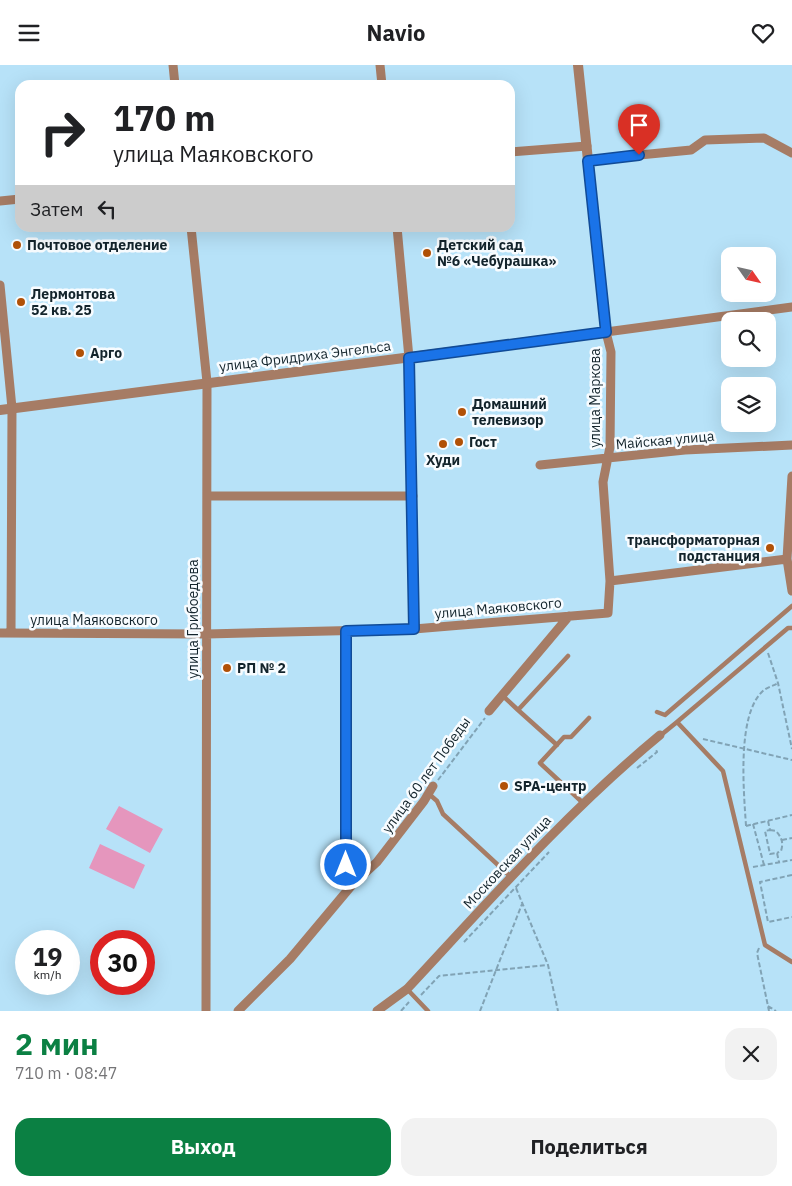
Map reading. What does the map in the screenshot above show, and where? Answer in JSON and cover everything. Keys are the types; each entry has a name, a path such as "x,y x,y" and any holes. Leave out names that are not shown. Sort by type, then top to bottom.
{"street":[{"path":"172,65 174,80"},
{"path":"380,65 382,80"},
{"name":"улица Маркова","path":"578,65 606,332 611,352 610,447 603,482 610,581 608,613"},
{"path":"588,161 690,150 705,140 764,138 792,153"},
{"path":"515,152 587,146"},
{"path":"0,201 15,200"},
{"name":"улица Грибоедова","path":"192,232 208,382 206,1011"},
{"path":"397,232 409,358 414,629"},
{"path":"0,285 12,408 11,633"},
{"name":"улица Фридриха Энгельса","path":"0,409 409,358 792,307"},
{"name":"Майская улица","path":"540,465 685,450 792,445"},
{"path":"792,476 787,559 792,591"},
{"path":"207,496 413,496"},
{"path":"610,581 787,559"},
{"name":"улица Маяковского","path":"0,633 207,635 414,629 608,613"},
{"name":"улица 60 лет Победы","path":"489,711 569,616"},
{"path":"346,631 346,865 352,885"},
{"name":"Московская улица","path":"377,1011 413,995 511,877 582,802 660,735"},
{"name":"улица 60 лет Победы","path":"238,1011 290,959 352,885 386,852 431,790"}],"lane":[{"path":"657,712 665,715 792,606"},
{"path":"660,735 792,627"},
{"path":"518,710 568,655"},
{"path":"502,695 557,745"},
{"path":"582,802 540,763 564,737 571,737 589,718"},
{"path":"677,722 723,771 738,825 765,945 792,962"},
{"path":"431,790 443,814 511,877"},
{"path":"413,995 428,1011"}],"path":[{"path":"766,647 778,683 792,749"},
{"path":"746,826 742,769 744,749 754,703 764,691 778,683"},
{"name":"улица 60 лет Победы","path":"431,790 489,711"},
{"path":"690,736 792,760"},
{"path":"633,771 657,752 650,743"},
{"path":"738,825 746,826 792,815"},
{"path":"768,821 770,830"},
{"path":"753,824 764,865"},
{"path":"770,830 776,831 782,840 781,851 777,853 770,854 765,831 770,830"},
{"path":"782,840 792,837"},
{"path":"461,945 554,847"},
{"path":"777,853 779,863"},
{"path":"748,867 792,860"},
{"path":"792,875 760,882 768,923 792,917"},
{"path":"511,877 548,965 558,1011"},
{"path":"480,1011 523,903"},
{"path":"760,947 757,953 769,1011"},
{"path":"401,1011 413,995 439,976 548,965"},
{"path":"768,1006 776,1011"}],"shaded area":[{"path":"119,806 163,829 150,853 106,829"},
{"path":"100,844 145,865 134,889 89,868"}],"place":[{"name":"Почтовое отделение","path":"17,245"},
{"name":"Детский сад №6 «Чебурашка»","path":"427,253"},
{"name":"Лермонтова 52 кв. 25","path":"21,302"},
{"name":"Арго","path":"80,353"},
{"name":"Домашний телевизор","path":"462,412"},
{"name":"Гост","path":"459,442"},
{"name":"Худи","path":"443,444"},
{"name":"трансформаторная подстанция","path":"770,548"},
{"name":"РП № 2","path":"227,668"},
{"name":"SPA-центр","path":"504,786"}],"route":[{"path":"346,865 346,631 414,629 409,358 606,332 588,161 639,155"}]}
